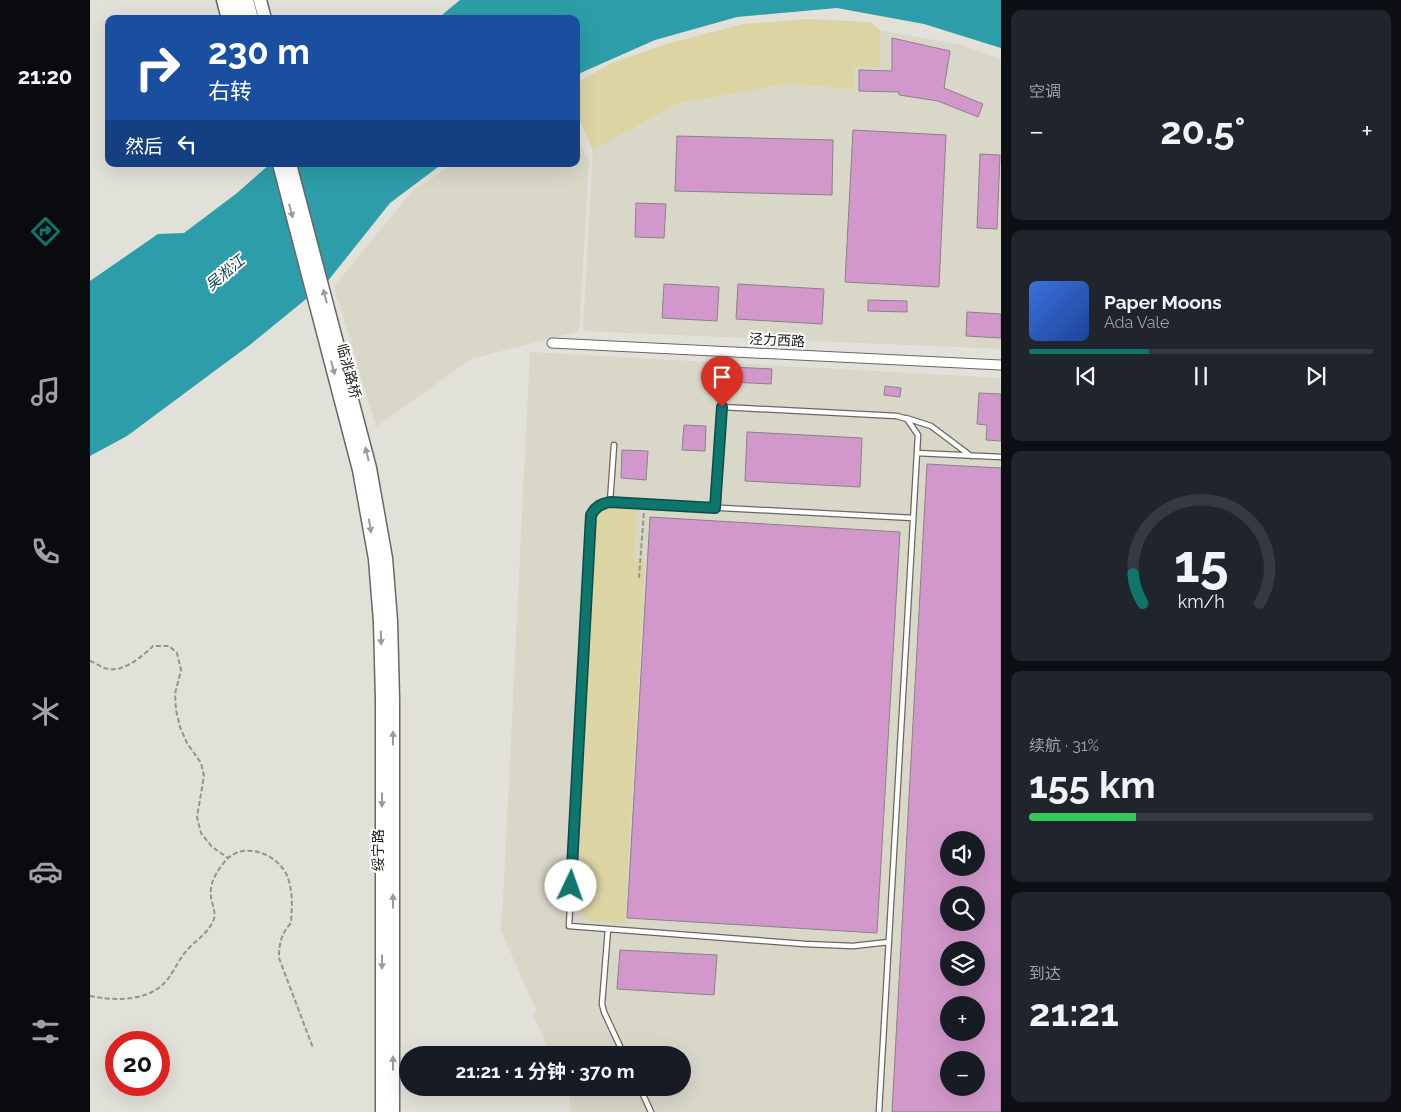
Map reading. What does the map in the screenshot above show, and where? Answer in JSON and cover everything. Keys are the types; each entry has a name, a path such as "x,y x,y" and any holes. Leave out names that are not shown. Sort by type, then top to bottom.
{"main road":[{"path":"223,0 227,15"},
{"path":"235,0 239,15"},
{"path":"247,0 251,15"},
{"path":"260,0 264,15"},
{"name":"临洮路桥","path":"280,167 359,470 383,588"},
{"name":"临洮路桥","path":"291,167 370,468 382,527 383,588"},
{"name":"绥宁路","path":"382,1112 383,588"},
{"name":"绥宁路","path":"383,588 393,699 393,1112"}],"street":[{"name":"泾力西路","path":"552,343 1001,365"}],"lane":[{"path":"715,508 722,407 897,416 931,426 971,456"},
{"path":"879,1112 918,435 907,419 897,416"},
{"path":"610,502 614,445"},
{"path":"917,453 1001,457"},
{"path":"888,942 853,946 754,941 569,926 591,515 595,508 610,502 913,518"},
{"path":"608,929 602,1004 620,1046"},
{"path":"644,1096 651,1112"}],"path":[{"path":"639,578 644,503"},
{"path":"90,661 110,670 127,666 153,646 169,646 177,653 181,670 175,694 176,710 180,727 187,743 201,763 204,776 197,817 201,833 212,847 228,858"},
{"path":"90,996 135,997 160,989 188,948 203,935 214,918 211,884 228,858 241,851 254,850 269,856 279,863 288,876 292,894 291,923 284,932 279,945 279,958 313,1048"}],"shaded area":[{"path":"807,19 870,22 880,30 880,67 855,66 854,89 786,84 677,104 593,150 580,121 580,81 612,63 666,44 743,24"},
{"path":"880,30 962,45 1001,59 1001,349 583,331 593,150 677,104 786,84 854,89 855,66 880,66"},
{"path":"580,147 589,159 579,331 471,359 376,427 334,286 413,190 449,167 580,167"},
{"path":"530,352 1001,378 1001,1112 571,1112 569,1096 691,1096 691,1046 547,1046 533,1014 537,1012 500,929 503,902"},
{"path":"608,507 637,508 634,562 645,563 625,923 589,921 582,915 577,900 597,517"}],"water":[{"path":"460,0 1001,0 1001,48 924,24 837,8 737,17 655,40 580,73 580,15 442,15"},
{"name":"吴淞江","path":"267,167 438,167 390,203 327,282 251,344 127,436 90,456 90,281 158,234 184,233 237,193"}],"building":[{"path":"892,38 950,51 944,88 983,104 978,117 938,101 899,95 899,92 859,91 859,70 892,71"},
{"path":"853,130 946,135 939,287 845,282"},
{"path":"677,136 833,140 832,195 675,191"},
{"path":"980,154 1000,155 997,229 977,228"},
{"path":"636,203 666,204 664,238 635,237"},
{"path":"664,284 719,287 717,321 662,318"},
{"path":"738,284 824,289 822,324 736,319"},
{"path":"868,300 907,301 907,312 868,311"},
{"path":"967,312 1001,314 1001,338 966,336"},
{"path":"710,366 772,369 771,384 709,381"},
{"path":"885,386 901,388 900,397 884,395"},
{"path":"979,393 1001,394 1001,441 986,440 987,425 977,424"},
{"path":"684,425 706,426 705,451 682,450"},
{"path":"747,432 862,438 860,487 745,481"},
{"path":"622,450 648,451 646,480 621,478"},
{"path":"927,464 1001,468 1001,1112 892,1112"},
{"path":"650,517 900,532 877,933 627,918"},
{"path":"620,950 717,955 714,995 617,989"}],"route":[{"path":"571,886 591,515 595,508 610,502 715,508 722,407"}]}
